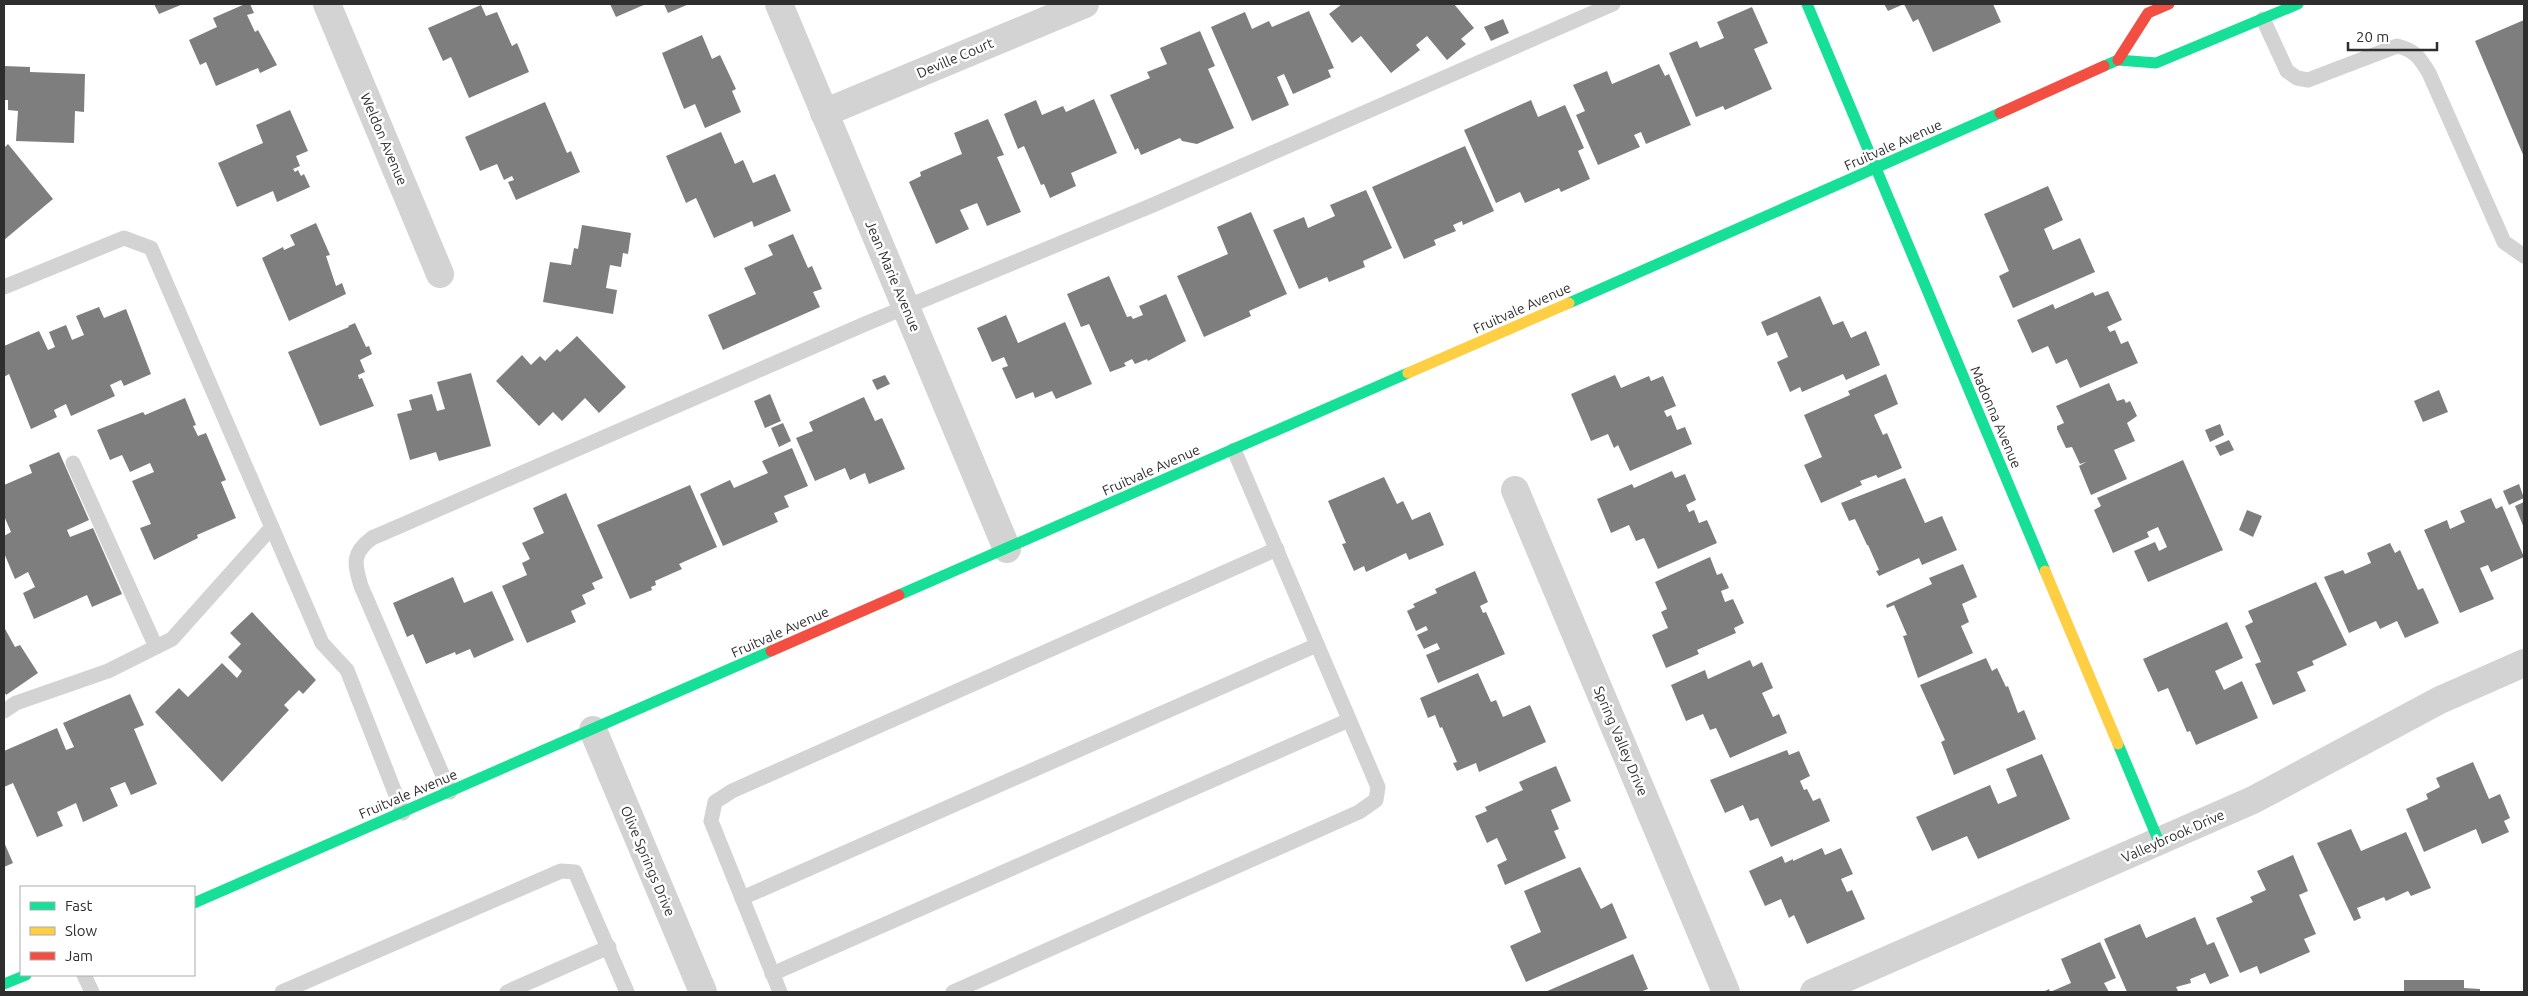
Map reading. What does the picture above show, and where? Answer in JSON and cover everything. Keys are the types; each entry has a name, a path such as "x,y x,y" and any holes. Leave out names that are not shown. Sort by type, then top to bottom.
{"main road":[{"name":"Madonna Avenue","path":"1807,4 2159,842"},
{"path":"2118,60 2148,13 2169,4"},
{"name":"Fruitvale Avenue","path":"195,902 403,813 1234,450 1876,169 2118,60 2156,63 2298,4"},
{"path":"4,984 24,976"}],"street":[{"name":"Weldon Avenue","path":"327,4 440,274"},
{"name":"Jean Marie Avenue","path":"779,4 1007,549"},
{"name":"Deville Court","path":"824,113 1085,4"},
{"name":"Spring Valley Drive","path":"1516,490 1726,992"},
{"name":"Valleybrook Drive","path":"1814,992 2253,800 2440,700 2524,663"},
{"name":"Olive Springs Drive","path":"593,730 703,992"}],"lane":[{"path":"450,792 361,586 355,568 356,556 362,546 372,538 865,324 1170,197 1613,4"},
{"path":"2263,19 2287,71 2297,78 2308,80 2397,46 2409,49 2418,55 2429,73 2504,242 2524,256"},
{"path":"4,287 124,238 152,248 322,643 347,670 403,813"},
{"path":"953,992 1360,812 1376,800 1378,787 1234,450"},
{"path":"73,463 156,647"},
{"path":"4,711 16,703 108,671 172,638 272,527"},
{"path":"780,992 711,821 715,802 726,795 1276,549"},
{"path":"742,898 1317,645"},
{"path":"772,974 1350,720"},
{"path":"282,992 561,871 575,872 627,992"},
{"path":"507,992 608,947"},
{"path":"84,976 92,992"}],"building":[{"path":"154,4 183,4 159,14"},
{"path":"245,4 250,4 254,13 247,15 255,32 258,30 277,65 260,73 258,68 216,86 206,62 200,65 189,40 217,27 213,18"},
{"path":"610,4 646,4 616,17"},
{"path":"664,4 689,4 668,13"},
{"path":"1342,4 1454,4 1474,28 1461,39 1466,44 1447,60 1427,36 1416,45 1420,50 1391,73 1361,36 1352,43 1329,14"},
{"path":"1884,4 1904,4 1888,11"},
{"path":"1904,4 1993,4 2001,22 1933,52 1918,19 1913,22"},
{"path":"481,5 486,16 497,12 512,46 517,43 529,72 469,98 451,57 443,61 428,28"},
{"path":"1752,7 1768,43 1754,49 1772,89 1725,110 1723,106 1696,117 1669,53 1697,41 1700,48 1724,38 1717,22"},
{"path":"1309,11 1334,68 1328,70 1331,77 1293,94 1284,74 1277,77 1289,105 1252,121 1211,27 1245,12 1252,29 1269,21 1272,27"},
{"path":"1503,19 1509,33 1491,41 1484,27"},
{"path":"2524,20 2524,157 2475,41"},
{"path":"1200,31 1215,66 1208,69 1234,128 1197,144 1182,141 1180,138 1141,155 1138,148 1135,150 1110,95 1150,78 1147,72 1167,64 1160,48"},
{"path":"702,35 712,59 720,55 736,89 732,91 741,112 705,128 695,104 684,109 662,53"},
{"path":"1659,64 1665,76 1669,74 1691,125 1646,144 1641,132 1634,135 1640,147 1598,165 1576,115 1585,111 1573,85 1607,71 1612,84"},
{"path":"4,66 30,67 30,72 85,74 84,112 75,111 74,143 16,141 18,111 8,110 8,100 4,100"},
{"path":"1094,99 1117,153 1071,173 1076,186 1050,198 1044,184 1041,185 1024,146 1018,149 1004,114 1036,100 1042,115 1063,106 1066,112"},
{"path":"1531,100 1538,117 1565,105 1584,148 1578,151 1590,179 1561,192 1559,188 1525,203 1520,192 1496,203 1464,130"},
{"path":"545,102 567,153 571,151 580,172 516,200 508,182 514,180 512,176 504,180 497,164 480,171 465,137"},
{"path":"290,110 308,151 296,156 300,166 293,169 295,172 298,170 301,176 304,174 310,187 277,202 273,191 237,207 218,163 263,143 256,125"},
{"path":"988,119 1004,155 997,157 1021,212 987,226 977,203 960,210 969,229 936,244 909,182 921,176 920,172 962,154 954,133"},
{"path":"721,132 735,164 743,160 753,183 775,174 791,211 754,227 752,221 714,238 696,198 686,203 666,156"},
{"path":"8,144 53,199 4,240 4,148"},
{"path":"1465,146 1494,211 1463,225 1462,221 1453,225 1456,231 1434,240 1436,245 1404,259 1372,187"},
{"path":"2048,186 2063,220 2044,229 2053,250 2080,238 2095,272 2013,308 1999,276 2009,271 1984,214"},
{"path":"1366,190 1392,248 1363,261 1365,267 1329,282 1327,277 1299,289 1273,230 1304,217 1308,228 1335,216 1330,205"},
{"path":"1251,212 1287,294 1249,311 1251,316 1204,337 1177,276 1228,254 1217,227"},
{"path":"316,223 330,255 326,256 336,286 342,283 346,294 289,321 262,258 283,247 284,250 295,245 290,235"},
{"path":"582,225 631,233 628,254 623,253 621,267 610,265 606,288 617,290 613,314 543,302 550,262 571,265 574,248 578,249"},
{"path":"793,234 808,268 812,266 822,289 813,292 820,307 723,350 708,315 756,294 744,268 773,255 768,245"},
{"path":"1109,276 1127,317 1131,316 1133,319 1143,315 1139,306 1166,294 1186,341 1148,361 1147,359 1135,364 1132,359 1124,363 1126,366 1110,372 1089,324 1081,327 1067,294"},
{"path":"2108,291 2122,320 2107,327 2110,332 2115,330 2121,344 2128,341 2138,363 2080,388 2067,359 2056,364 2048,346 2032,353 2017,320 2053,304 2055,309 2093,292 2095,296"},
{"path":"1820,296 1833,325 1843,321 1851,338 1866,331 1880,365 1846,380 1843,374 1802,392 1800,387 1790,392 1777,362 1788,357 1777,332 1767,336 1761,322"},
{"path":"99,307 104,318 126,309 151,374 124,386 121,380 110,385 115,396 71,416 66,404 54,410 57,417 31,429 9,374 4,377 4,346 39,331 48,350 55,347 49,332 66,325 72,340 84,335 76,316"},
{"path":"1006,315 1018,343 1065,322 1092,384 1056,399 1052,391 1035,398 1033,392 1016,399 1002,368 1008,366 1004,357 992,362 977,328"},
{"path":"355,323 366,347 369,346 372,354 360,360 365,372 358,375 359,379 362,378 374,406 320,426 288,352"},
{"path":"577,336 626,387 599,413 585,398 562,421 553,412 539,426 496,381 522,355 531,365 540,356 545,361 557,349 560,352"},
{"path":"471,373 491,446 439,461 436,452 410,460 397,414 412,410 409,400 432,394 437,411 445,409 437,382"},
{"path":"1886,374 1898,404 1874,415 1883,435 1887,433 1902,468 1878,478 1876,475 1860,481 1862,485 1821,503 1804,465 1822,457 1804,415 1850,395 1848,391"},
{"path":"885,375 890,384 877,390 872,380"},
{"path":"1615,375 1621,388 1649,376 1651,381 1663,376 1676,406 1664,411 1667,417 1671,415 1677,430 1685,427 1692,444 1630,471 1618,445 1614,448 1608,434 1591,441 1571,394"},
{"path":"2109,383 2117,401 2124,399 2126,403 2130,401 2137,416 2127,423 2135,441 2114,450 2127,479 2091,495 2079,466 2086,462 2080,464 2072,447 2066,448 2057,429 2057,426 2064,423 2056,406"},
{"path":"2439,390 2448,412 2423,422 2414,401"},
{"path":"770,394 781,421 765,428 754,401"},
{"path":"864,397 875,421 882,418 905,469 869,484 865,473 850,480 845,468 815,481 796,438 813,431 809,422"},
{"path":"185,398 196,425 193,426 198,436 206,433 226,480 221,482 236,518 197,535 198,538 154,560 140,528 151,524 132,481 154,472 150,463 130,472 122,455 110,460 97,430 143,412 145,415"},
{"path":"783,423 791,441 779,447 771,428"},
{"path":"2220,424 2224,435 2210,442 2205,430"},
{"path":"2229,440 2234,450 2220,456 2215,446"},
{"path":"792,448 808,486 784,496 789,507 774,513 778,522 723,546 700,494 730,480 734,488 768,473 762,461"},
{"path":"59,452 89,520 67,530 70,537 93,528 122,594 92,607 87,595 34,619 23,593 35,587 28,572 15,579 4,553 4,536 11,532 4,516 4,485 32,473 29,465"},
{"path":"2183,460 2223,550 2148,582 2134,551 2155,542 2159,551 2167,547 2158,527 2147,532 2149,537 2113,553 2094,510 2101,506 2097,498"},
{"path":"1672,471 1675,478 1685,474 1696,500 1686,505 1689,512 1694,510 1699,523 1707,520 1717,543 1658,569 1644,538 1636,541 1629,525 1611,533 1597,499 1632,484 1634,488"},
{"path":"1384,477 1397,504 1403,501 1412,520 1430,512 1444,545 1409,560 1406,553 1366,572 1364,566 1354,571 1342,544 1346,543 1328,501"},
{"path":"1905,478 1925,523 1942,516 1957,550 1922,565 1919,558 1879,576 1876,571 1879,570 1855,519 1849,521 1841,503"},
{"path":"2519,484 2524,498 2509,505 2503,491"},
{"path":"690,485 717,547 679,564 682,569 655,581 656,585 651,587 652,590 630,599 597,525"},
{"path":"566,493 603,578 592,583 595,589 582,595 586,604 571,611 576,622 527,643 502,586 527,575 522,563 530,559 522,543 544,533 533,508"},
{"path":"2491,498 2496,509 2502,506 2524,557 2491,572 2488,565 2480,568 2494,599 2460,613 2424,530 2447,520 2450,529 2465,522 2460,511"},
{"path":"2524,502 2524,528 2515,506"},
{"path":"2247,510 2262,516 2253,537 2239,530"},
{"path":"2390,543 2395,553 2400,550 2418,590 2423,588 2439,623 2405,638 2397,621 2380,629 2376,621 2349,633 2324,577 2343,570 2345,574 2371,563 2367,553"},
{"path":"1710,557 1717,575 1722,573 1729,588 1721,591 1725,602 1733,599 1744,623 1734,628 1736,633 1697,650 1699,654 1666,668 1652,635 1668,628 1661,612 1667,609 1655,582"},
{"path":"1963,564 1977,597 1962,604 1969,622 1961,626 1973,653 1918,678 1903,636 1907,635 1894,605 1887,608 1886,605 1932,584 1929,578"},
{"path":"1475,571 1488,602 1480,606 1483,613 1486,612 1505,654 1438,683 1426,655 1440,649 1437,643 1424,649 1417,635 1428,630 1426,626 1416,631 1407,611 1415,607 1413,604 1437,593 1435,589"},
{"path":"453,577 464,603 492,591 514,640 474,658 470,649 456,655 455,652 426,664 413,634 407,637 393,603"},
{"path":"2316,582 2347,645 2312,661 2314,665 2297,672 2306,691 2273,705 2255,664 2261,662 2245,626 2253,622 2248,611"},
{"path":"252,612 316,680 303,694 299,690 284,705 289,710 222,782 155,712 179,688 188,697 222,663 237,678 242,671 228,657 241,644 230,633"},
{"path":"2227,622 2243,658 2215,671 2224,690 2242,681 2258,718 2196,745 2190,731 2187,732 2168,688 2158,692 2143,659"},
{"path":"4,627 15,647 20,645 38,673 6,695 4,691"},
{"path":"1986,658 1992,671 1997,668 2006,687 2008,686 2018,713 2024,710 2036,739 1954,775 1941,742 1945,740 1920,685"},
{"path":"1750,660 1753,667 1762,662 1773,688 1762,693 1773,717 1779,714 1787,733 1730,758 1716,728 1710,730 1703,714 1686,721 1671,685 1705,670 1708,679"},
{"path":"1478,673 1491,702 1496,700 1503,717 1530,705 1546,742 1479,772 1476,763 1457,771 1453,763 1457,762 1442,727 1440,728 1435,715 1428,718 1420,698"},
{"path":"130,694 144,725 134,729 157,784 131,795 125,782 110,788 118,806 83,822 76,803 57,812 63,826 37,837 13,783 4,787 4,751 57,728 66,750 74,747 63,723"},
{"path":"1787,750 1789,755 1799,751 1810,776 1800,781 1804,790 1807,789 1813,801 1820,798 1830,821 1771,847 1758,818 1750,821 1743,805 1725,813 1710,780"},
{"path":"2042,754 2070,819 1978,859 1967,836 1932,851 1916,817 1990,785 1998,804 2017,796 2006,769"},
{"path":"2473,762 2489,799 2500,794 2510,818 2504,821 2509,832 2482,844 2476,829 2424,852 2406,809 2428,799 2426,794 2440,787 2436,778"},
{"path":"1556,766 1571,801 1551,810 1559,829 1554,831 1566,858 1505,885 1497,865 1507,860 1497,838 1487,843 1475,816 1487,811 1485,807 1523,790 1519,782"},
{"path":"2351,829 2361,851 2406,832 2431,888 2411,896 2408,891 2386,901 2384,897 2357,908 2361,918 2354,921 2317,843"},
{"path":"4,842 13,863 4,867"},
{"path":"1822,848 1825,855 1841,848 1853,874 1841,879 1847,892 1852,890 1865,919 1807,944 1794,915 1789,918 1781,899 1765,906 1749,871 1782,856 1785,863"},
{"path":"2293,855 2308,891 2299,895 2316,934 2304,939 2310,952 2260,974 2257,966 2240,973 2216,918 2253,902 2250,897 2266,890 2257,871"},
{"path":"1580,867 1601,909 1612,903 1627,938 1526,982 1510,946 1541,932 1524,891"},
{"path":"2195,917 2207,945 2214,942 2229,976 2210,984 2205,973 2190,979 2191,983 2176,987 2178,991 2175,992 2127,992 2104,939 2140,924 2146,938"},
{"path":"2100,942 2116,978 2104,983 2109,992 2050,992 2071,983 2061,959"},
{"path":"1633,954 1648,989 1640,992 1545,992"},
{"path":"2404,980 2464,980 2464,988 2480,989 2480,992 2404,992"}],"traffic: fast":[{"path":"1807,4 2045,571"},
{"path":"2104,66 2118,60 2156,63 2298,4"},
{"path":"1569,303 2000,113"},
{"path":"899,595 1408,373"},
{"path":"195,903 771,651"},
{"path":"2118,744 2159,842"},
{"path":"4,984 24,976"}],"traffic: slow":[{"path":"1408,373 1569,303"},
{"path":"2045,571 2118,744"}],"traffic: jam":[{"path":"2118,60 2148,13 2169,4"},
{"path":"2000,113 2104,66"},
{"path":"771,651 899,595"}]}
